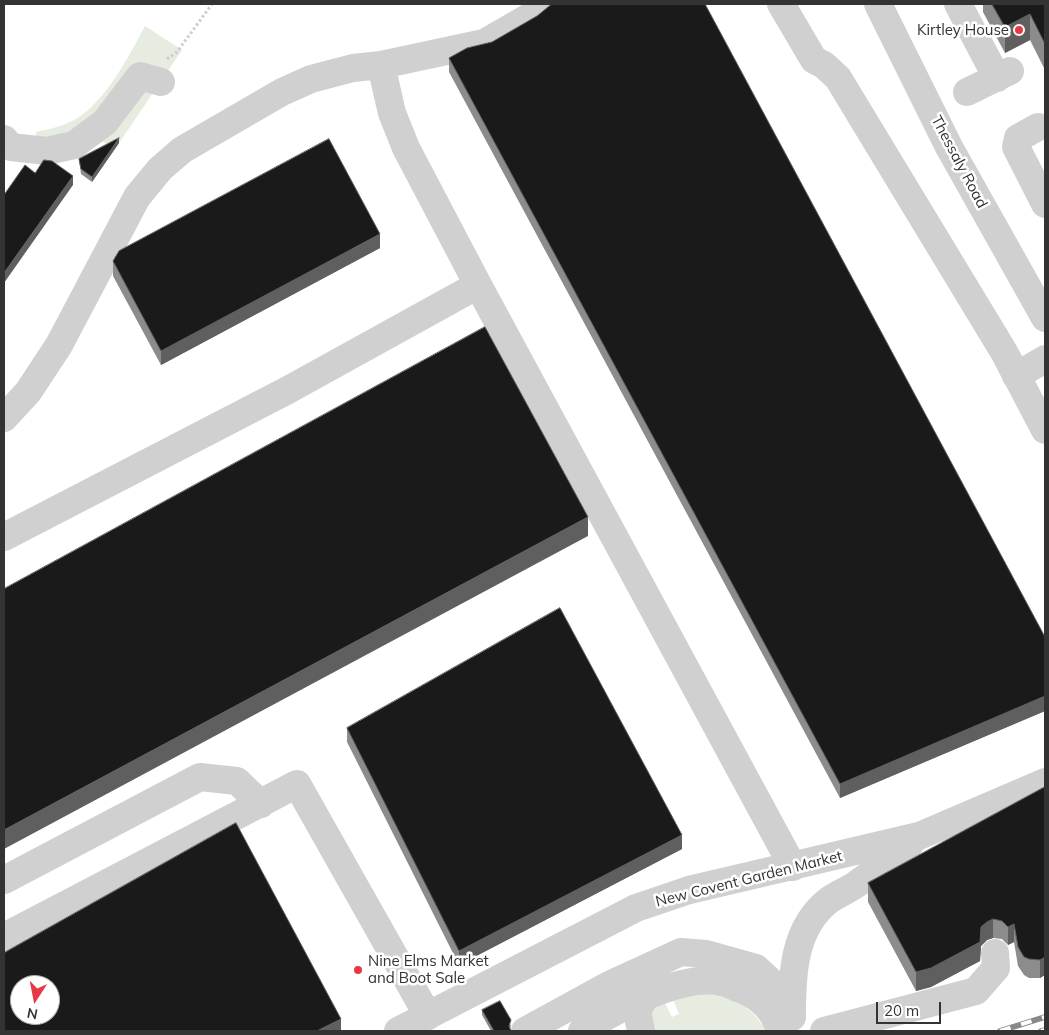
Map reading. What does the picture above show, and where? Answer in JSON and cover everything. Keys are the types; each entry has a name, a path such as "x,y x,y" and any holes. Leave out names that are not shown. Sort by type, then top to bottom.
{"street":[{"path":"4,418 28,392 59,345 134,202 167,163 205,135 299,84 353,68 484,43 529,17 545,4"},
{"path":"781,4 814,60 824,65 838,78 1016,376 1045,430"},
{"name":"Thessaly Road","path":"878,4 949,147 1045,318"},
{"path":"958,4 1004,74 967,92"},
{"path":"381,64 392,113 400,133 478,285 793,867"},
{"path":"6,151 47,151 74,145 105,122 135,79 150,79"},
{"path":"1038,127 1018,138 1016,147 1045,204"},
{"path":"4,537 288,390 478,285"},
{"path":"1016,376 1045,359"},
{"path":"4,880 200,777 237,781 261,804"},
{"name":"New Covent Garden Market","path":"398,1031 636,908 689,890 919,836 1045,782"},
{"path":"4,937 297,784 428,1016"},
{"name":"New Covent Garden Market","path":"790,1026 792,976 799,945 811,920 828,901 857,884 919,836"},
{"path":"525,1031 609,985 681,952 706,954 735,960 756,968 781,991 790,1026"},
{"path":"832,1030 976,991 996,968 994,953"},
{"path":"582,1031 666,988 689,983 720,981 752,994 790,1026"},
{"path":"641,1031 637,1011 645,998"}],"path":[{"path":"150,79 177,52 212,4"}],"shaded area":[{"path":"145,26 182,50 115,149 100,140 37,159 36,132 57,127 76,119 87,111 107,90 116,77"},
{"path":"697,993 716,995 742,1005 762,1025 766,1024 769,1031 651,1031 650,1021 652,1014 660,1004 664,1001 672,1017 679,1014 673,1000"}],"building":[{"path":"552,4 705,4 1045,637 1045,696 840,784 449,58 467,48 492,42 537,16"},
{"path":"992,4 1045,4 1045,44 1030,14 1005,27"},
{"path":"119,138 92,177 81,169 79,159"},
{"path":"329,139 380,234 161,351 113,261 119,251"},
{"path":"44,160 52,161 73,176 4,273 4,195 25,165 35,173"},
{"path":"485,327 588,517 4,830 4,589"},
{"path":"560,608 682,835 459,951 347,728"},
{"path":"1045,787 1045,957 1040,960 1024,957 1018,947 1014,924 1008,927 1002,921 993,919 981,927 980,942 931,968 916,972 868,883"},
{"path":"236,823 341,1019 317,1031 4,1031 4,953"},
{"path":"500,1001 511,1020 509,1026 511,1031 494,1031 482,1010"}],"railway":[{"path":"1000,1031 1045,1017"},
{"path":"1041,1031 1045,1030"}],"place":[{"name":"Kirtley House","path":"1019,30"},
{"name":"Nine Elms Market and Boot Sale","path":"358,970"}]}
